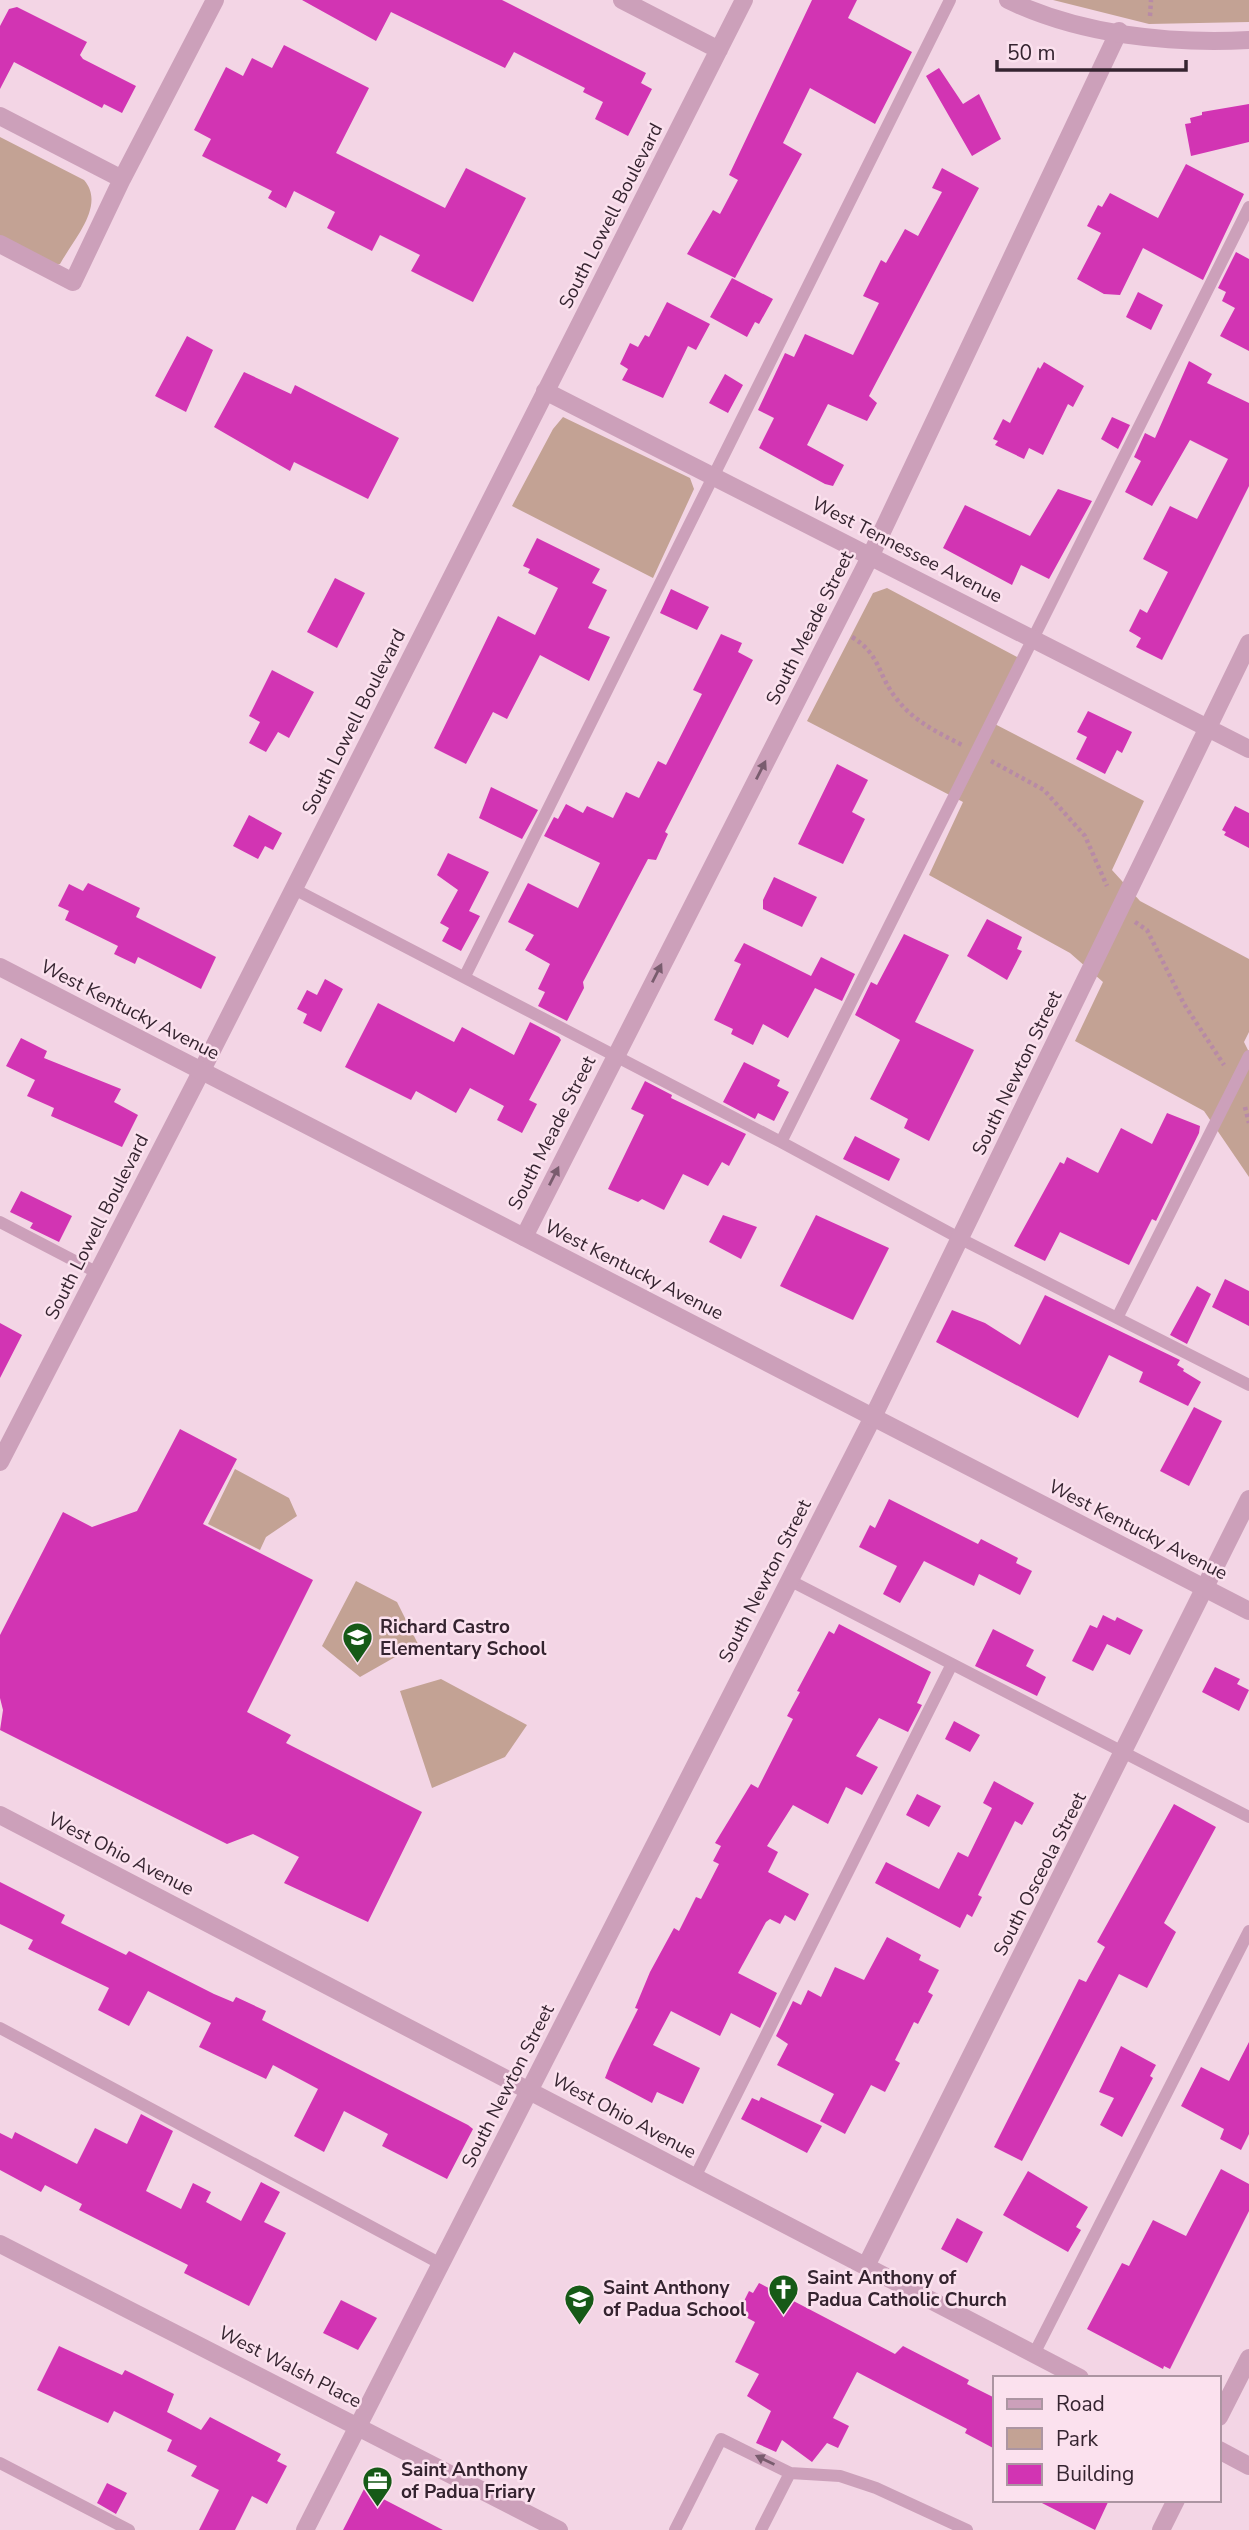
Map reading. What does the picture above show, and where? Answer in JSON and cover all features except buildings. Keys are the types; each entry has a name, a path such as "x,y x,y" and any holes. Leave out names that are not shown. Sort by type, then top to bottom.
{"street":[{"path":"0,244 73,282 122,179 215,0"},
{"path":"622,0 719,50"},
{"name":"South Lowell Boulevard","path":"0,1462 5,1439 98,1273 744,0"},
{"path":"1008,0 1070,22 1167,41 1249,40"},
{"name":"South Meade Street","path":"524,1237 871,555 1119,32"},
{"path":"0,116 122,179"},
{"name":"West Tennessee Avenue","path":"545,391 1249,749"},
{"name":"South Newton Street","path":"305,2530 873,1417 1249,643"},
{"name":"West Kentucky Avenue","path":"0,967 1249,1611"},
{"name":"South Osceola Street","path":"866,2266 1207,1589 1249,1499"},
{"name":"West Ohio Avenue","path":"0,1815 1076,2376"},
{"name":"West Walsh Place","path":"0,2244 559,2530"},
{"path":"1221,2413 1249,2358"},
{"path":"1221,2451 1249,2466"},
{"path":"1161,2530 1175,2502"}],"lane":[{"path":"465,976 950,0"},
{"path":"781,1142 1249,207"},
{"path":"294,889 465,976 959,1238 1118,1316 1249,1385"},
{"path":"1118,1316 1249,1056"},
{"path":"0,1223 98,1273"},
{"path":"789,1580 1249,1817"},
{"path":"695,2177 952,1664"},
{"path":"1034,2354 1249,1931"},
{"path":"0,2028 441,2264"},
{"path":"676,2530 721,2439 790,2473 840,2476 936,2513 967,2530"},
{"path":"0,2463 129,2530"},
{"path":"761,2530 790,2473"}],"path":[{"path":"1149,24 1152,0"},
{"path":"835,626 869,648 895,697 918,722 1044,790 1085,836 1119,911 1147,930 1184,1004 1235,1083 1249,1123"}],"green space":[{"path":"1053,0 1249,0 1249,22 1149,24"},
{"path":"0,137 84,180 90,190 92,200 86,222 60,264 51,266 0,241"},
{"path":"563,417 690,478 694,489 653,578 512,506 553,429"},
{"path":"887,588 1019,658 987,720 1144,801 1112,870 1140,901 1249,959 1249,1032 1244,1042 1249,1052 1249,1177 1204,1111 1075,1041 1103,982 1070,953 929,875 963,802 807,721 873,593"},
{"path":"235,1469 289,1498 297,1516 266,1537 260,1550 208,1524"},
{"path":"356,1581 397,1602 418,1644 360,1677 322,1646"},
{"path":"441,1679 527,1725 505,1757 432,1788 400,1691"}],"place":[{"name":"Richard Castro Elementary School","path":"357,1665"},
{"name":"Saint Anthony of Padua Catholic Church","path":"784,2316"},
{"name":"Saint Anthony of Padua School","path":"580,2326"},
{"name":"Saint Anthony of Padua Friary","path":"378,2508"}]}
